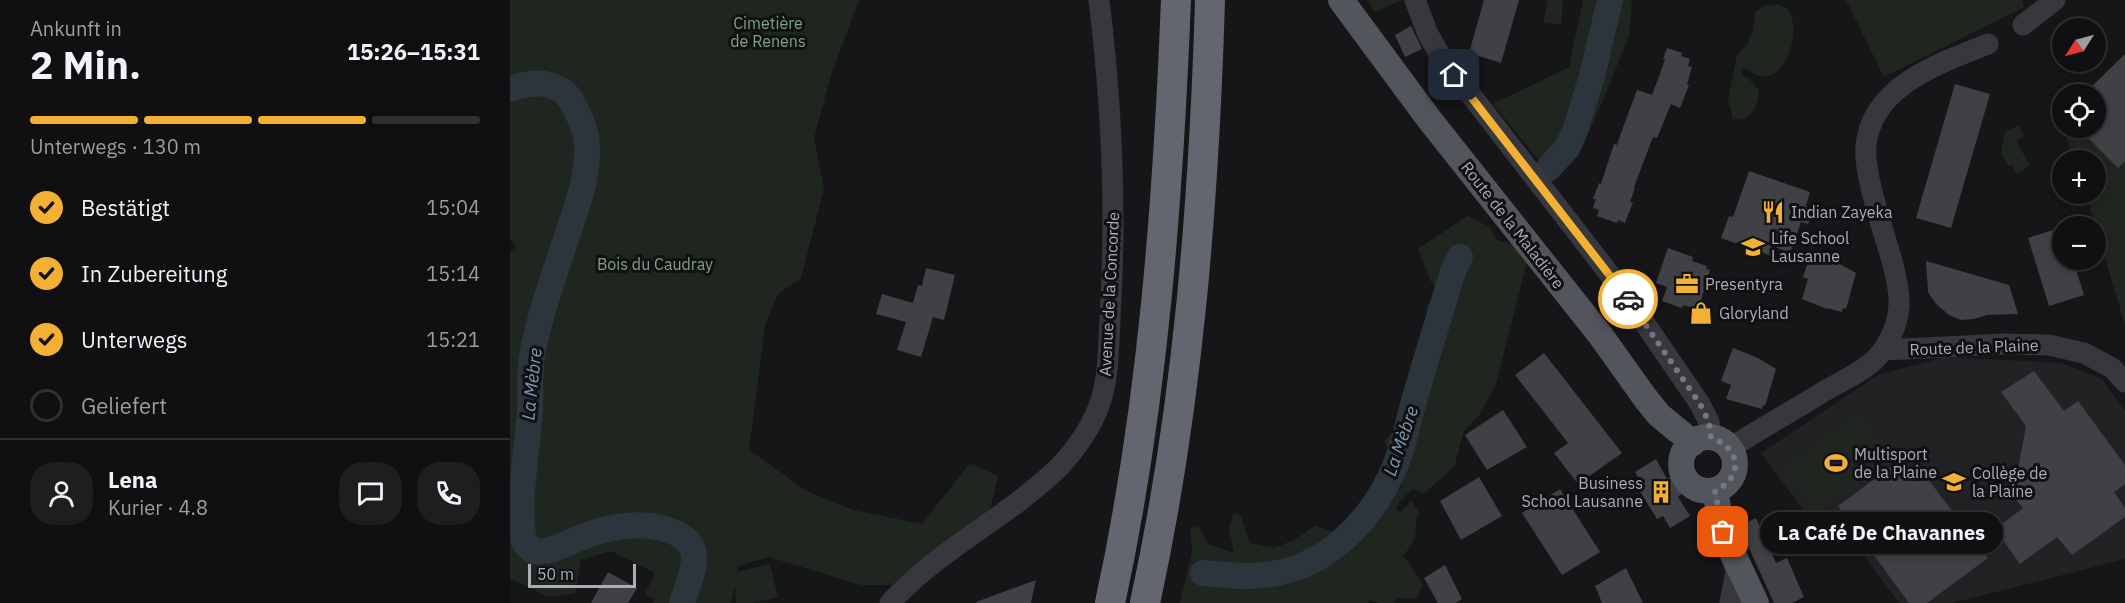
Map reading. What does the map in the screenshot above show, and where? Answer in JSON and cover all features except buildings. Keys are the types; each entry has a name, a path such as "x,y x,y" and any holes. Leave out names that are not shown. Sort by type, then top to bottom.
{"highway":[{"path":"1110,603 1136,457 1154,323 1167,178 1176,0"},
{"path":"1145,603 1171,458 1190,311 1201,186 1210,0"}],"main road":[{"name":"Route de la Maladière","path":"1341,0 1429,119 1572,299 1659,415 1711,443"},
{"path":"1711,443 1735,462 1730,481 1715,491 1693,486 1684,476 1681,462 1683,455 1711,443"},
{"path":"1715,491 1723,532 1756,603"}],"street":[{"name":"Avenue de la Concorde","path":"890,603 930,564 978,532 1038,486 1062,464 1079,443 1090,424 1104,389 1112,278 1113,202 1108,105 1098,0"},
{"path":"1415,0 1428,34 1454,75 1624,293 1697,400 1709,422 1711,443 1858,372 1884,350 1897,323 1899,288 1868,173 1866,146 1873,120 1883,103 1899,87 1942,64 1988,44"},
{"path":"2023,25 2055,0"},
{"name":"Route de la Plaine","path":"1884,350 2004,344 2049,345 2084,353 2112,368 2125,382"},
{"path":"1723,532 1736,571 1730,603"}],"shaded area":[{"name":"Collège de la Plaine","path":"1945,357 2062,363 2102,379 2125,410 2125,559 1952,603 1899,603 1831,511 1813,524 1761,453 1878,375"}],"green space":[{"name":"Bois du Caudray","path":"510,0 859,0 831,75 814,138 824,189 801,278 778,294 765,326 749,450 807,491 853,510 922,524 970,463 998,476 990,510 892,585 861,585 769,557 738,566 737,572 770,564 778,597 753,603 736,603 735,584 731,603 653,603 655,599 645,594 655,573 611,551 581,560 575,593 548,597 510,578 510,252 516,247 510,238"},
{"path":"1367,0 1402,0 1375,12"},
{"path":"1548,0 1563,0 1561,25 1543,22"},
{"path":"1583,0 1632,0 1629,36 1578,156 1555,177 1549,173 1493,104 1569,67"},
{"path":"1846,0 2022,0 2024,7 1884,77"},
{"path":"1777,4 1786,8 1791,15 1793,39 1790,52 1777,72 1768,76 1743,69 1742,75 1748,78 1759,91 1758,97 1749,115 1745,118 1733,119 1728,100 1737,56 1748,43 1753,30 1755,12 1764,6"},
{"path":"2125,54 2125,325 2106,261 2106,216 2093,216 2089,204 2106,204 2106,150 2071,150 2066,138 2106,138 2106,84 2094,84"},
{"path":"2019,125 2024,136 2016,140 2030,166 2016,174 2012,165 2008,166 2001,152 2005,132"},
{"path":"1467,216 1490,227 1497,240 1523,247 1528,258 1496,384 1480,414 1464,431 1454,467 1424,493 1413,489 1399,502 1396,510 1401,512 1411,501 1420,513 1415,518 1414,538 1403,555 1423,584 1416,599 1399,598 1392,603 1369,600 1369,603 1180,603 1192,551 1190,528 1199,527 1208,544 1234,553 1229,528 1234,512 1241,517 1250,543 1274,548 1294,540 1316,525 1347,539 1374,519 1402,486 1391,468 1398,453 1389,450 1384,442 1394,429 1403,428 1406,405 1412,401 1421,367 1413,359 1430,317 1426,309 1427,304 1441,296 1430,280 1418,249"},
{"name":"Multisport de la Plaine","path":"1857,413 1891,458 1815,514 1782,469"}],"waterway":[{"name":"La Mèbre","path":"1548,169 1567,148 1575,131 1592,76 1610,0"},
{"name":"La Mèbre","path":"510,89 528,84 545,84 561,90 573,104 587,141 586,170 581,193 538,328 532,357 530,411 522,493 524,542 533,551 545,551 599,531 622,526 634,525 668,530 681,536 689,543 693,551 693,570 682,603"},
{"name":"La Mèbre","path":"1203,573 1254,576 1290,570 1326,553 1357,526 1370,511 1397,461 1454,268 1460,257"}],"way so far":[{"path":"1628,299 1706,414 1711,438 1722,441 1730,448 1734,457 1733,476 1723,487 1715,491 1723,532"}],"place":[{"name":"Indian Zayeka","path":"1773,212"},
{"name":"Life School Lausanne","path":"1753,247"},
{"name":"Presentyra","path":"1687,284"},
{"name":"Gloryland","path":"1701,313"},
{"name":"Multisport de la Plaine","path":"1836,463"},
{"name":"Collège de la Plaine","path":"1954,482"},
{"name":"Business School Lausanne","path":"1661,492"},
{"name":"La Café De Chavannes","path":"1723,532"}],"route":[{"path":"1454,75 1628,299"}],"park label":[{"name":"Cimetière de Renens","path":"768,32"}]}
